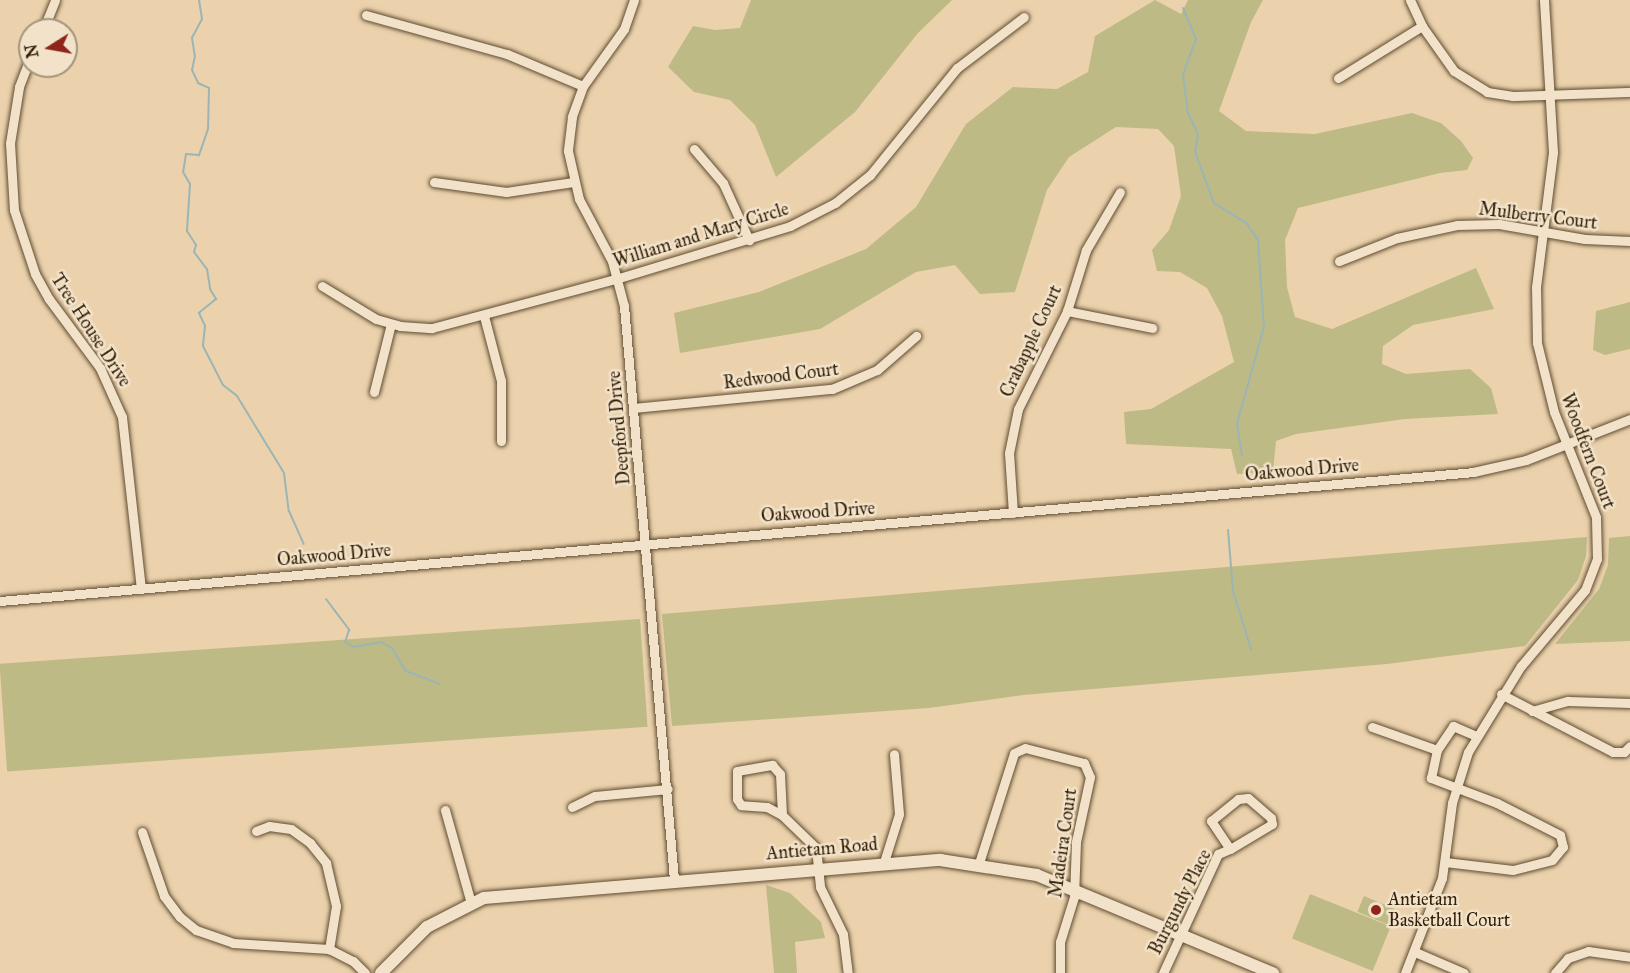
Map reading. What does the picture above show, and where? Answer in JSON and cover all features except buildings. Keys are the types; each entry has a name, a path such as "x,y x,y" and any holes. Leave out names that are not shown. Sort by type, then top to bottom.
{"street":[{"path":"48,18 55,0"},
{"name":"Deepford Drive","path":"634,0 624,29 583,86 569,134 573,182 619,278 668,789 674,880"},
{"path":"1410,0 1422,26 1454,71 1475,87 1497,96 1630,92"},
{"name":"Woodfern Court","path":"1405,973 1415,952 1445,862 1456,787 1476,736 1501,694 1585,590 1597,559 1596,517 1545,383 1537,343 1536,287 1552,175 1551,95 1544,0"},
{"path":"366,15 507,54 583,86"},
{"name":"William and Mary Circle","path":"322,286 358,311 391,324 432,328 484,316 748,240 815,214 853,190 886,159 957,68 1024,17"},
{"path":"1338,78 1422,26"},
{"name":"Tree House Drive","path":"23,78 10,143 14,210 35,274 104,375 122,417 141,589"},
{"path":"694,149 723,183 748,240"},
{"path":"434,182 497,192 573,182"},
{"name":"Crabapple Court","path":"1013,513 1009,453 1018,409 1067,311 1086,250 1120,192"},
{"name":"Mulberry Court","path":"1339,261 1433,228 1480,224 1543,231 1585,239 1630,240"},
{"path":"1067,311 1152,328"},
{"path":"484,316 501,381 501,441"},
{"path":"374,392 391,324"},
{"name":"Redwood Court","path":"633,408 832,389 877,370 916,336"},
{"name":"Oakwood Drive","path":"0,601 1473,472 1526,460 1630,419"},
{"path":"1501,694 1612,752 1624,752 1630,746"},
{"path":"1532,711 1568,701 1630,703"},
{"path":"1445,862 1513,870 1552,860 1563,847 1560,835 1456,787 1431,778 1437,750 1453,726 1476,736"},
{"path":"1372,727 1437,750"},
{"name":"Madeira Court","path":"979,863 1014,753 1024,748 1076,758 1087,766 1090,777 1076,842 1074,887 1060,942 1060,973"},
{"path":"884,862 899,814 894,754"},
{"path":"782,815 779,771 772,765 744,766 737,771 734,779 739,804 767,807 782,815 812,841 823,896 843,934 848,973"},
{"path":"572,807 595,796 668,789"},
{"name":"Burgundy Place","path":"1163,973 1179,933 1198,901 1218,854 1230,849 1272,824 1271,818 1248,798 1238,799 1212,818 1212,825 1230,849"},
{"path":"445,810 471,903"},
{"path":"256,831 269,826 291,829 310,843 326,863 336,906 329,949"},
{"path":"141,832 165,896 180,917 196,930 233,943 329,949 353,961 365,973"},
{"name":"Antietam Road","path":"381,973 427,927 471,903 504,895 884,862 979,863 1037,875 1074,887 1273,973"},
{"path":"1555,973 1568,958 1588,951 1630,957"},
{"path":"1415,952 1464,973"}],"shaded area":[{"path":"751,0 952,0 918,33 855,112 776,177 755,125 730,100 694,92 668,67 693,26 715,30 740,28"},
{"path":"1155,0 1181,14 1188,0 1263,0 1251,22 1219,111 1246,131 1315,134 1412,113 1441,123 1461,141 1473,158 1467,170 1440,173 1298,208 1285,240 1287,287 1295,317 1332,329 1476,268 1494,309 1413,325 1383,346 1382,364 1406,374 1470,369 1491,388 1498,414 1405,419 1296,434 1276,441 1273,472 1237,474 1231,449 1126,444 1124,412 1151,409 1234,362 1222,316 1207,288 1180,272 1157,271 1152,250 1169,230 1181,196 1174,146 1158,129 1116,127 1069,157 1047,190 1015,292 980,294 955,265 916,272 820,329 680,353 674,313 759,292 866,249 916,207 966,124 1013,87 1057,89 1088,72 1095,36"},
{"path":"1630,302 1630,349 1605,355 1593,350 1596,311"},
{"path":"1630,536 1630,641 1555,644 1599,589 1608,565 1609,538"},
{"path":"1587,537 1586,556 1578,580 1525,646 1387,664 1023,695 929,708 672,726 662,614"},
{"path":"640,619 648,727 7,772 0,664"},
{"path":"766,885 790,893 821,922 825,938 795,942 797,973 774,973"},
{"path":"1310,894 1391,927 1373,971 1292,939"},
{"name":"Antietam Basketball Court","path":"1364,896 1395,909 1389,925 1357,912"}],"waterway":[{"path":"199,0 202,19 192,38 195,56 192,70 198,83 209,88 208,129 199,155 186,154 183,172 190,184 187,231 196,245 194,252 207,269 210,289 216,299 199,313 205,326 203,346 223,385 237,396 284,473 289,511 304,544"},
{"path":"1183,8 1196,39 1183,74 1188,113 1198,134 1195,152 1214,203 1247,224 1258,240 1264,327 1237,424 1242,456"},
{"path":"1228,530 1233,591 1251,649"},
{"path":"326,599 349,630 345,642 354,647 381,642 392,648 406,671 440,684"}],"place":[{"name":"Antietam Basketball Court","path":"1376,910"}]}
